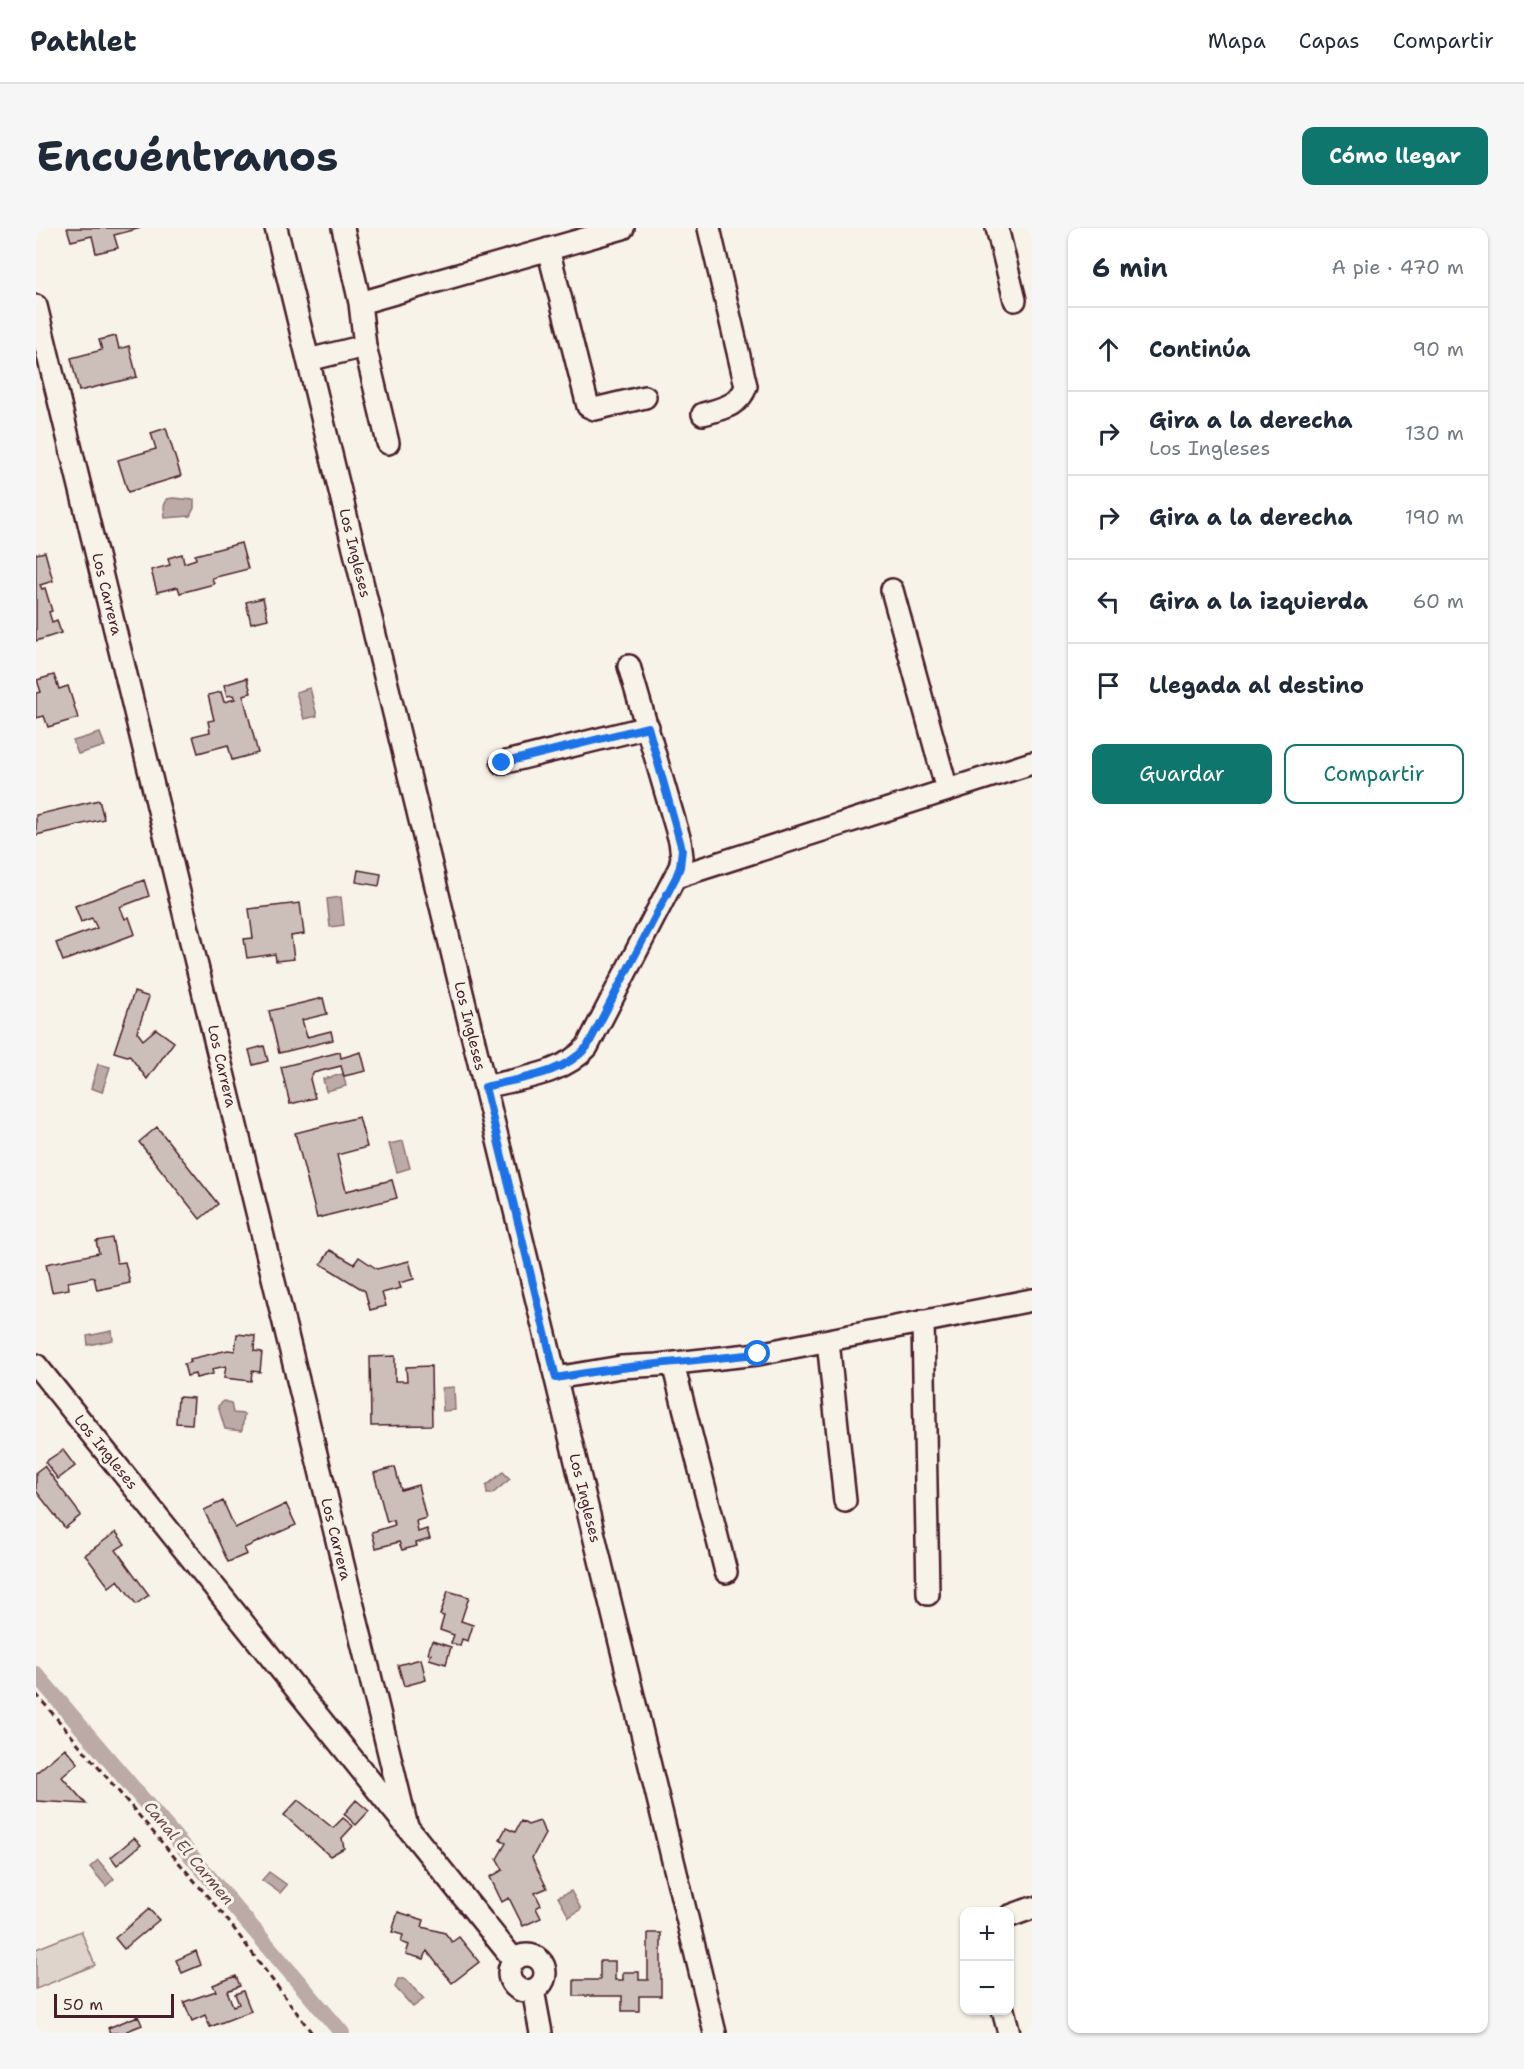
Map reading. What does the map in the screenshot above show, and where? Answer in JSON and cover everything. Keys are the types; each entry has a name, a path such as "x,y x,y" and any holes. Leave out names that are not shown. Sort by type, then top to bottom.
{"street":[{"name":"Los Ingleses","path":"276,228 715,2033"},
{"path":"343,228 360,303 365,346 388,443"},
{"path":"360,303 623,228"},
{"path":"703,414 732,405 743,395 746,386 709,228"},
{"path":"997,228 1015,300"},
{"path":"548,249 588,406 595,409 645,397"},
{"name":"Los Carrera","path":"36,306 407,1827"},
{"path":"308,360 365,346"},
{"path":"892,590 946,790"},
{"path":"485,1087 556,1069 574,1060 587,1047 676,877 681,857 681,841 629,666"},
{"path":"502,763 648,727"},
{"path":"676,877 1032,763"},
{"path":"556,1378 621,1367 673,1364 758,1354 1032,1300"},
{"path":"923,1321 928,1594"},
{"path":"828,1341 845,1501"},
{"path":"673,1364 726,1572"},
{"name":"Los Ingleses","path":"36,1365 514,1960 525,1955 532,1956 542,1963 543,1982 533,1990 541,2033"},
{"path":"1014,1915 1032,1908"},
{"path":"1004,2015 1009,2033"}],"path":[{"path":"36,1694 226,1918 312,2033"}],"shaded area":[{"path":"167,499 194,500 194,508 190,516 165,518 164,506"},
{"path":"310,688 317,716 304,719 296,692"},
{"path":"100,733 105,746 78,754 73,741"},
{"path":"341,897 344,925 330,927 327,899"},
{"path":"98,1064 110,1067 102,1092 91,1088"},
{"path":"343,1074 346,1086 326,1091 323,1079"},
{"path":"403,1141 410,1168 397,1172 389,1144"},
{"path":"112,1331 113,1340 88,1345 87,1336"},
{"path":"454,1387 455,1410 443,1411 442,1388"},
{"path":"224,1401 231,1403 233,1413 244,1414 242,1431 225,1429 218,1406"},
{"path":"503,1472 510,1479 492,1494 487,1494 486,1486"},
{"path":"98,1860 114,1879 106,1886 90,1867"},
{"path":"269,1872 287,1885 280,1893 262,1880"},
{"path":"571,1891 581,1909 569,1917 558,1897"},
{"path":"81,1931 95,1965 36,1989 36,1949"},
{"path":"398,1979 405,1979 424,1999 413,2007 395,1987"}],"building":[{"path":"67,228 141,228 114,235 118,248 96,253 92,236 71,241"},
{"path":"116,336 119,349 129,346 137,377 79,391 71,358 102,350 99,340"},
{"path":"166,428 181,476 128,492 118,460 156,449 151,433"},
{"path":"241,543 248,569 212,578 214,584 180,593 178,587 157,592 151,570 170,565 168,558 182,554 184,563 196,559 195,555"},
{"path":"45,552 53,581 40,585 42,589 45,588 52,611 49,612 52,622 57,620 61,633 36,641 36,554"},
{"path":"263,598 268,619 251,623 246,602"},
{"path":"54,675 59,689 68,686 78,718 48,727 44,716 36,718 36,693 41,692 37,680"},
{"path":"247,678 251,693 243,695 258,753 232,760 228,745 198,753 193,736 210,732 208,721 214,720 208,695 221,692 224,702 235,699 233,695 227,696 224,685"},
{"path":"99,800 104,819 36,835 36,815"},
{"path":"358,870 381,874 379,886 356,882"},
{"path":"144,880 149,896 120,907 125,919 129,917 135,934 63,961 56,943 97,928 92,918 81,922 75,906"},
{"path":"300,903 304,934 291,936 294,959 276,961 275,954 247,958 244,939 253,938 249,909"},
{"path":"134,992 149,997 137,1032 143,1040 156,1029 174,1042 147,1079 129,1055 114,1052"},
{"path":"323,998 327,1014 302,1020 307,1037 331,1031 333,1040 279,1053 269,1011"},
{"path":"264,1046 268,1061 253,1065 249,1050"},
{"path":"340,1052 341,1058 361,1052 366,1071 344,1076 341,1066 313,1073 310,1079 315,1098 290,1104 281,1067"},
{"path":"359,1117 367,1147 337,1155 346,1191 392,1180 397,1198 317,1218 295,1133"},
{"path":"157,1127 218,1204 200,1219 139,1142"},
{"path":"112,1238 117,1263 125,1262 130,1283 97,1290 94,1277 68,1282 69,1289 52,1292 46,1264 99,1253 96,1241"},
{"path":"330,1250 354,1264 359,1257 377,1269 409,1261 414,1279 399,1283 401,1288 382,1293 386,1306 370,1310 365,1291 321,1264"},
{"path":"237,1334 255,1336 254,1351 262,1352 260,1372 252,1371 251,1381 224,1378 226,1366 212,1369 213,1374 196,1378 195,1374 187,1376 184,1364 191,1362 190,1359 228,1350 235,1351"},
{"path":"395,1356 395,1381 407,1381 406,1367 431,1366 432,1425 371,1426 370,1357"},
{"path":"178,1397 194,1398 192,1424 176,1423"},
{"path":"63,1450 75,1466 58,1479 45,1462"},
{"path":"44,1466 81,1515 65,1528 36,1491 36,1472"},
{"path":"395,1467 401,1490 418,1485 426,1518 416,1521 418,1532 427,1529 430,1539 402,1550 399,1542 376,1548 372,1532 395,1525 393,1520 387,1522 374,1473"},
{"path":"223,1501 235,1528 286,1504 296,1525 244,1548 247,1554 228,1562 204,1510"},
{"path":"116,1532 125,1544 116,1550 149,1595 136,1604 118,1580 109,1587 85,1555"},
{"path":"448,1591 469,1597 461,1621 473,1625 468,1641 462,1639 460,1646 451,1643 454,1635 440,1630 444,1616 440,1615"},
{"path":"432,1641 451,1647 446,1664 429,1659 431,1654 428,1653"},
{"path":"421,1659 426,1680 404,1686 398,1665"},
{"path":"65,1748 78,1763 62,1777 86,1804 36,1801 36,1773"},
{"path":"298,1800 333,1828 343,1818 353,1826 342,1838 344,1848 330,1856 284,1815"},
{"path":"356,1800 369,1811 356,1825 344,1814"},
{"path":"521,1821 528,1825 540,1821 545,1834 532,1858 547,1888 535,1893 541,1905 536,1908 541,1918 523,1926 509,1898 502,1902 490,1877 503,1870 497,1859 506,1843 500,1839 506,1828 515,1832"},
{"path":"134,1838 141,1845 117,1865 111,1857"},
{"path":"149,1909 159,1920 124,1949 115,1938"},
{"path":"398,1912 424,1920 422,1927 445,1933 452,1942 459,1937 479,1962 452,1983 427,1951 424,1959 406,1954 409,1945 401,1942 403,1935 392,1932"},
{"path":"648,1933 661,1933 661,1996 639,1996 639,2011 622,2011 622,1996 574,1996 574,1980 600,1980 600,1961 615,1961 615,1980 623,1980 623,1972 639,1972 639,1980 648,1980"},
{"path":"196,1951 201,1965 182,1973 176,1960"},
{"path":"236,1976 240,1986 227,1991 233,2006 239,2004 235,1994 243,1991 251,2011 210,2027 205,2015 192,2021 184,2002 216,1991 213,1985"},
{"path":"138,2016 142,2025 127,2031 128,2033 110,2033 108,2028"}],"waterway":[{"name":"Canal El Carmen","path":"36,1674 342,2033"}],"route":[{"path":"502,763 648,727 682,849 680,867 676,877 587,1047 574,1060 556,1069 485,1087 556,1378 621,1367 758,1354"}]}
